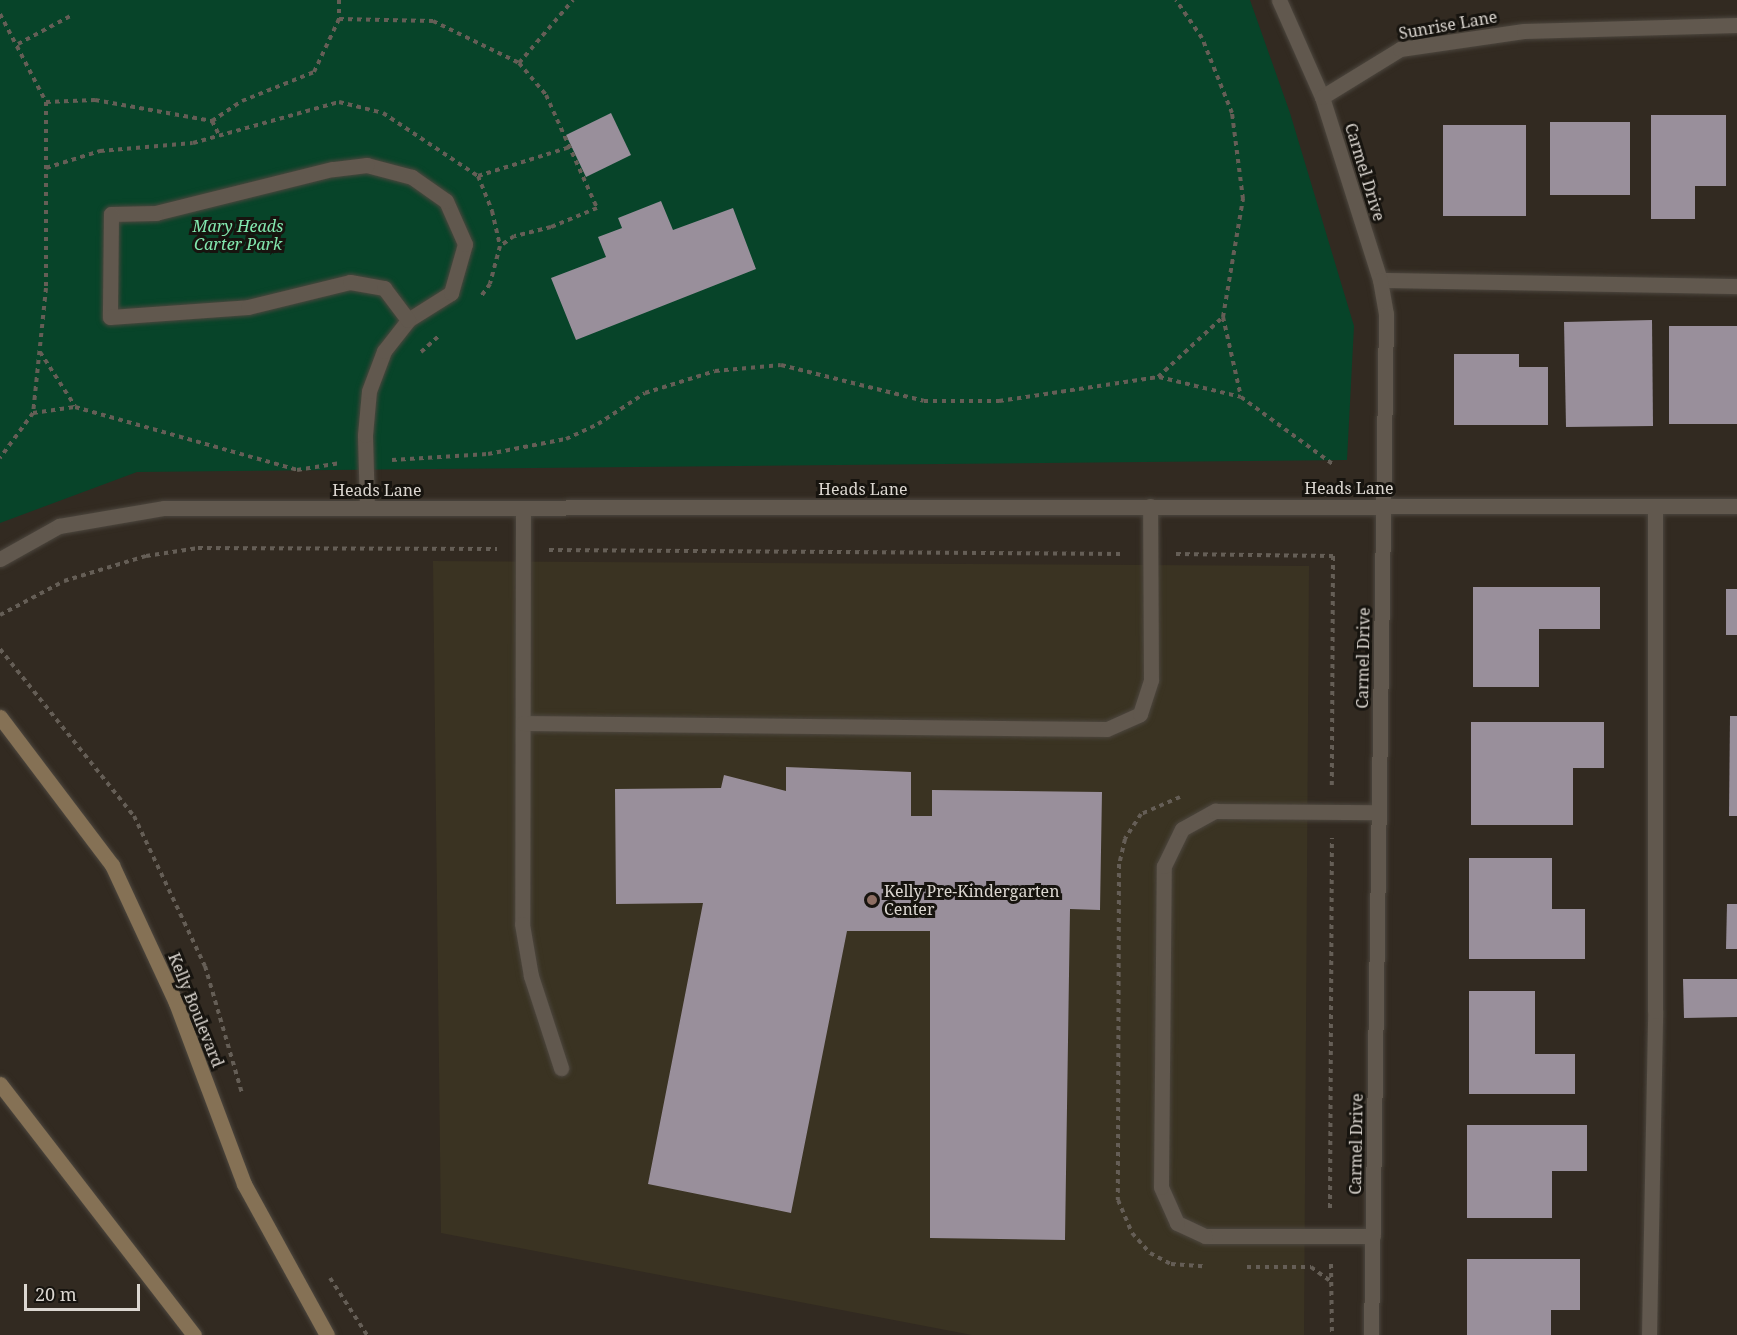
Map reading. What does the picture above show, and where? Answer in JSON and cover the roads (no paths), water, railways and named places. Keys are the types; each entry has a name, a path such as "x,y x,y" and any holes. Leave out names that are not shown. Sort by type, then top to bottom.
{"main road":[{"name":"Kelly Boulevard","path":"0,717 112,865 176,1003 244,1184 327,1335"},
{"path":"0,1084 195,1335"}],"street":[{"name":"Carmel Drive","path":"1279,0 1322,97 1380,280 1386,314 1371,1335"},
{"name":"Sunrise Lane","path":"1322,97 1400,49 1524,31 1737,25"},
{"path":"367,508 365,458 369,391 384,351 408,320 451,293 465,244 446,201 412,177 367,165 332,169 156,213 111,214 110,317 248,308 350,282 384,288 408,320"},
{"path":"1380,280 1737,285"},
{"path":"523,723 1107,729 1140,714 1151,680 1150,506"},
{"path":"1650,1335 1655,1011 1655,506"},
{"name":"Heads Lane","path":"0,559 58,526 164,508 1737,506"},
{"path":"523,508 522,924 531,976 561,1068"},
{"path":"1373,1236 1205,1236 1177,1224 1161,1187 1164,866 1182,829 1215,811 1378,813"}],"place":[{"name":"Kelly Pre-Kindergarten Center","path":"872,900"}],"park label":[{"name":"Mary Heads Carter Park","path":"238,235"}]}
